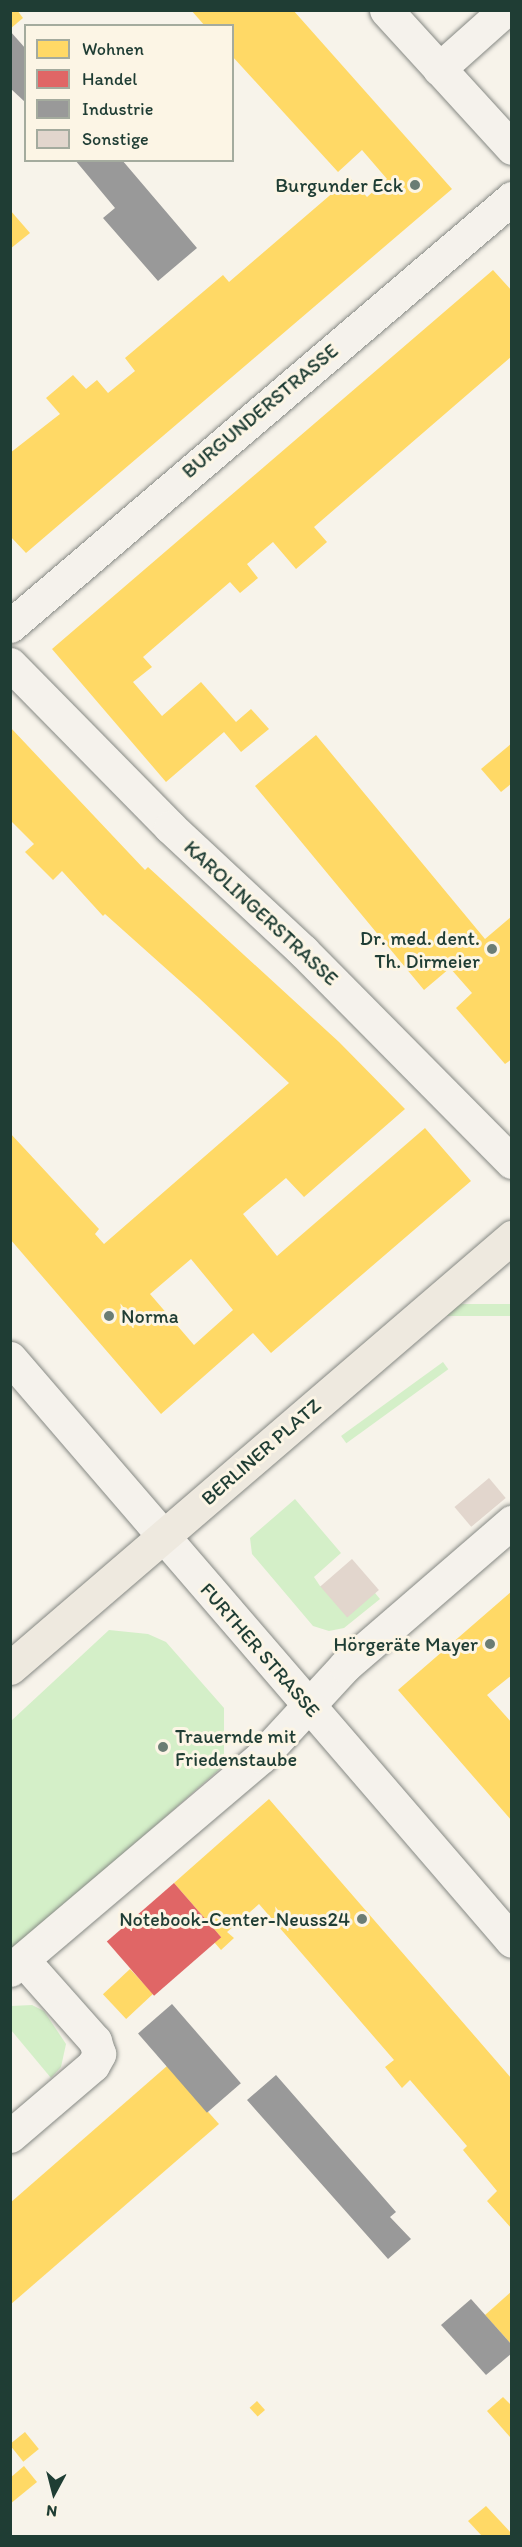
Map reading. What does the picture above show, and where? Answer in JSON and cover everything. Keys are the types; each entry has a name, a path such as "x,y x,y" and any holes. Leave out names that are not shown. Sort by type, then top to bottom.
{"main road":[{"name":"BERLINER PLATZ","path":"10,1668 512,1237"}],"street":[{"path":"386,10 512,148"},
{"path":"439,69 505,10"},
{"name":"BURGUNDERSTRASSE","path":"10,626 512,198"},
{"name":"KAROLINGERSTRASSE","path":"10,664 170,827 303,951 512,1162"},
{"name":"FURTHER STRASSE","path":"10,1358 512,1941"},
{"path":"10,2136 93,2066 99,2054 95,2041 17,1965 261,1757 345,1666 512,1522"}],"green space":[{"path":"434,1304 511,1304 511,1316 434,1316"},
{"path":"443,1362 448,1369 346,1443 341,1436"},
{"path":"295,1499 341,1553 314,1577 320,1586 375,1593 380,1599 344,1628 329,1631 313,1626 252,1554 250,1538"},
{"path":"109,1630 148,1634 166,1642 224,1708 224,1756 229,1761 11,1952 11,1721"},
{"path":"32,2005 44,2011 66,2044 61,2067 51,2078 11,2030 11,2006"}],"building: Wohnen":[{"path":"10,10 17,10 23,18 10,29"},
{"path":"191,10 293,10 452,189 26,553 10,536 10,453 60,414 46,398 73,375 86,389 97,380 108,393 135,371 125,358 223,275 229,282 350,178 367,197 387,179 362,150 338,172 234,58 234,24 203,24"},
{"path":"10,210 30,233 10,249"},
{"path":"493,270 512,291 512,356 314,527 327,542 296,569 273,542 247,564 258,578 240,593 230,582 143,657 152,667 133,682 162,716 201,682 236,722 251,709 269,729 241,752 224,732 166,782 52,649"},
{"path":"10,727 145,870 148,867 339,1042 405,1109 304,1197 286,1178 243,1214 277,1256 425,1128 471,1181 271,1353 253,1333 161,1414 10,1239 10,1133 99,1229 95,1234 104,1244 289,1083 199,998 105,914 103,916 62,871 53,880 25,852 34,844 10,820","holes":["191,1259 233,1310 194,1345 150,1294"]},
{"path":"316,735 485,939 512,916 512,1059 505,1064 456,1008 472,993 450,968 424,990 255,786"},
{"path":"512,743 512,783 501,792 481,769"},
{"path":"512,1591 512,1675 487,1695 512,1723 512,1821 398,1690"},
{"path":"269,1799 512,2079 512,2229 487,2201 497,2191 463,2150 467,2146 410,2080 402,2088 385,2067 394,2060 259,1904 227,1932 234,1938 221,1950 214,1942 221,1937 174,1883"},
{"path":"130,1969 153,1994 126,2019 103,1994"},
{"path":"167,2066 219,2124 10,2305 10,2203"},
{"path":"512,2291 512,2345 485,2315"},
{"path":"503,2397 512,2406 510,2437 487,2411"},
{"path":"257,2401 265,2410 258,2417 250,2408"},
{"path":"25,2432 39,2449 23,2462 10,2444"},
{"path":"24,2466 37,2482 10,2504 10,2478"},
{"path":"486,2506 512,2536 482,2536 468,2521"}],"building: Handel":[{"path":"174,1883 221,1937 154,1996 107,1941"}],"building: Industrie":[{"path":"10,31 24,47 24,101 10,88"},
{"path":"77,162 124,162 197,248 158,281 103,218 115,208"},
{"path":"172,2004 241,2083 207,2113 138,2034"},
{"path":"276,2075 396,2212 390,2217 411,2239 388,2259 247,2100"},
{"path":"471,2299 512,2345 512,2353 486,2375 441,2325"}],"building: Sonstige":[{"path":"489,1478 506,1498 471,1527 455,1507"},
{"path":"352,1559 379,1590 347,1617 320,1587"}],"place":[{"name":"Burgunder Eck","path":"415,185"},
{"name":"Dr. med. dent. Th. Dirmeier","path":"492,949"},
{"name":"Norma","path":"109,1316"},
{"name":"Hörgeräte Mayer","path":"490,1644"},
{"name":"Trauernde mit Friedenstaube","path":"163,1747"},
{"name":"Notebook-Center-Neuss24","path":"362,1919"}]}
